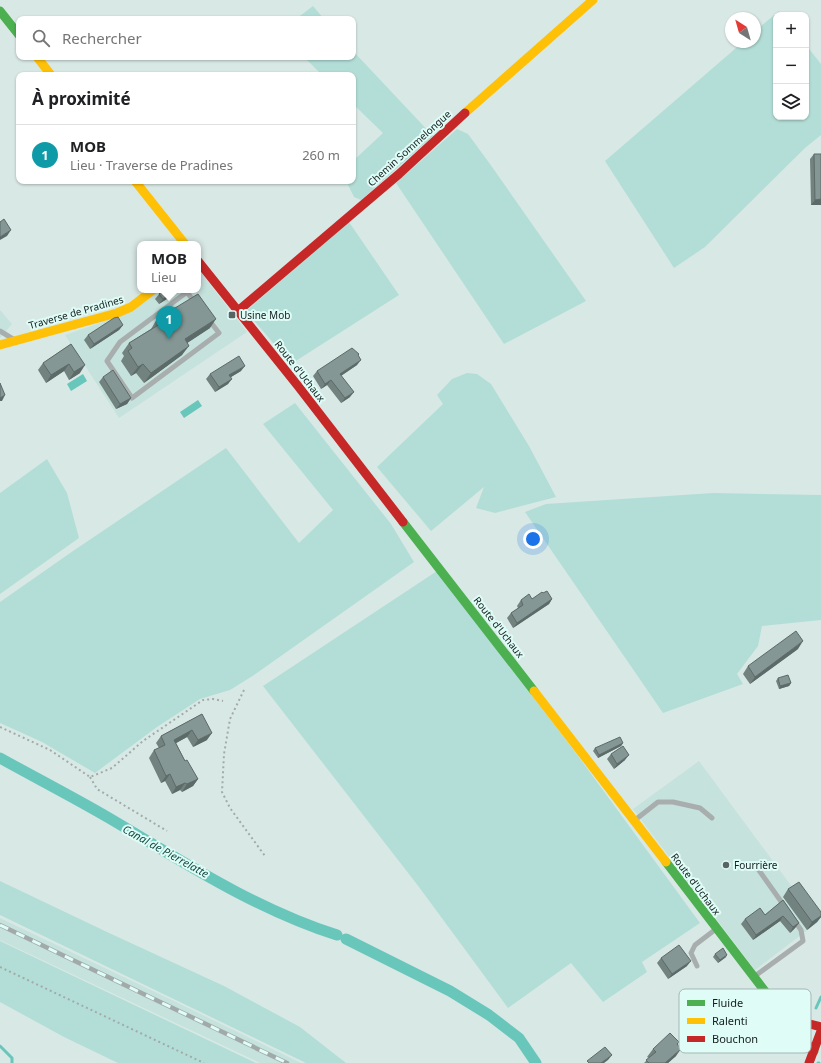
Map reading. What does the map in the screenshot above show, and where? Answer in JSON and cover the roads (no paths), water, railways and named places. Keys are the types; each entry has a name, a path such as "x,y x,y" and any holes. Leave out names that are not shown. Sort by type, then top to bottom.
{"main road":[{"name":"Chemin Sommelongue","path":"238,311 399,174 468,109 593,0"},
{"path":"0,11 16,31"},
{"path":"39,60 49,72"},
{"path":"137,184 183,241"},
{"name":"Route d'Uchaux","path":"201,267 238,311 438,566 764,989"},
{"name":"Traverse de Pradines","path":"0,345 117,313 131,307 149,293"},
{"name":"Route d'Uchaux","path":"811,1024 821,1027"},
{"path":"810,1063 821,1031"},
{"name":"Route d'Uchaux","path":"811,1048 814,1051"}],"lane":[{"path":"184,293 120,342 107,361 132,398 219,333 205,316"},
{"path":"188,293 201,310"},
{"path":"0,331 15,340"},
{"path":"634,820 658,802 673,802 700,808 712,818"},
{"path":"758,869 788,912"},
{"path":"754,976 803,941 801,930 792,918"},
{"path":"697,966 691,953 695,945 717,928"}],"water":[{"path":"83,374 87,381 71,391 67,384"},
{"path":"198,400 202,406 184,418 180,412"}],"waterway":[{"name":"Canal de Pierrelatte","path":"0,758 95,810 248,898 277,912 337,935"},
{"name":"Canal de Pierrelatte","path":"346,939 450,991 489,1015 519,1038 536,1063"},
{"path":"816,1008 821,997"},
{"path":"0,1046 12,1058 12,1063"}],"railway":[{"path":"0,925 287,1063"}],"place":[{"name":"Usine Mob","path":"232,315"},
{"name":"MOB","path":"169,339"},
{"name":"Fourrière","path":"726,865"}]}
